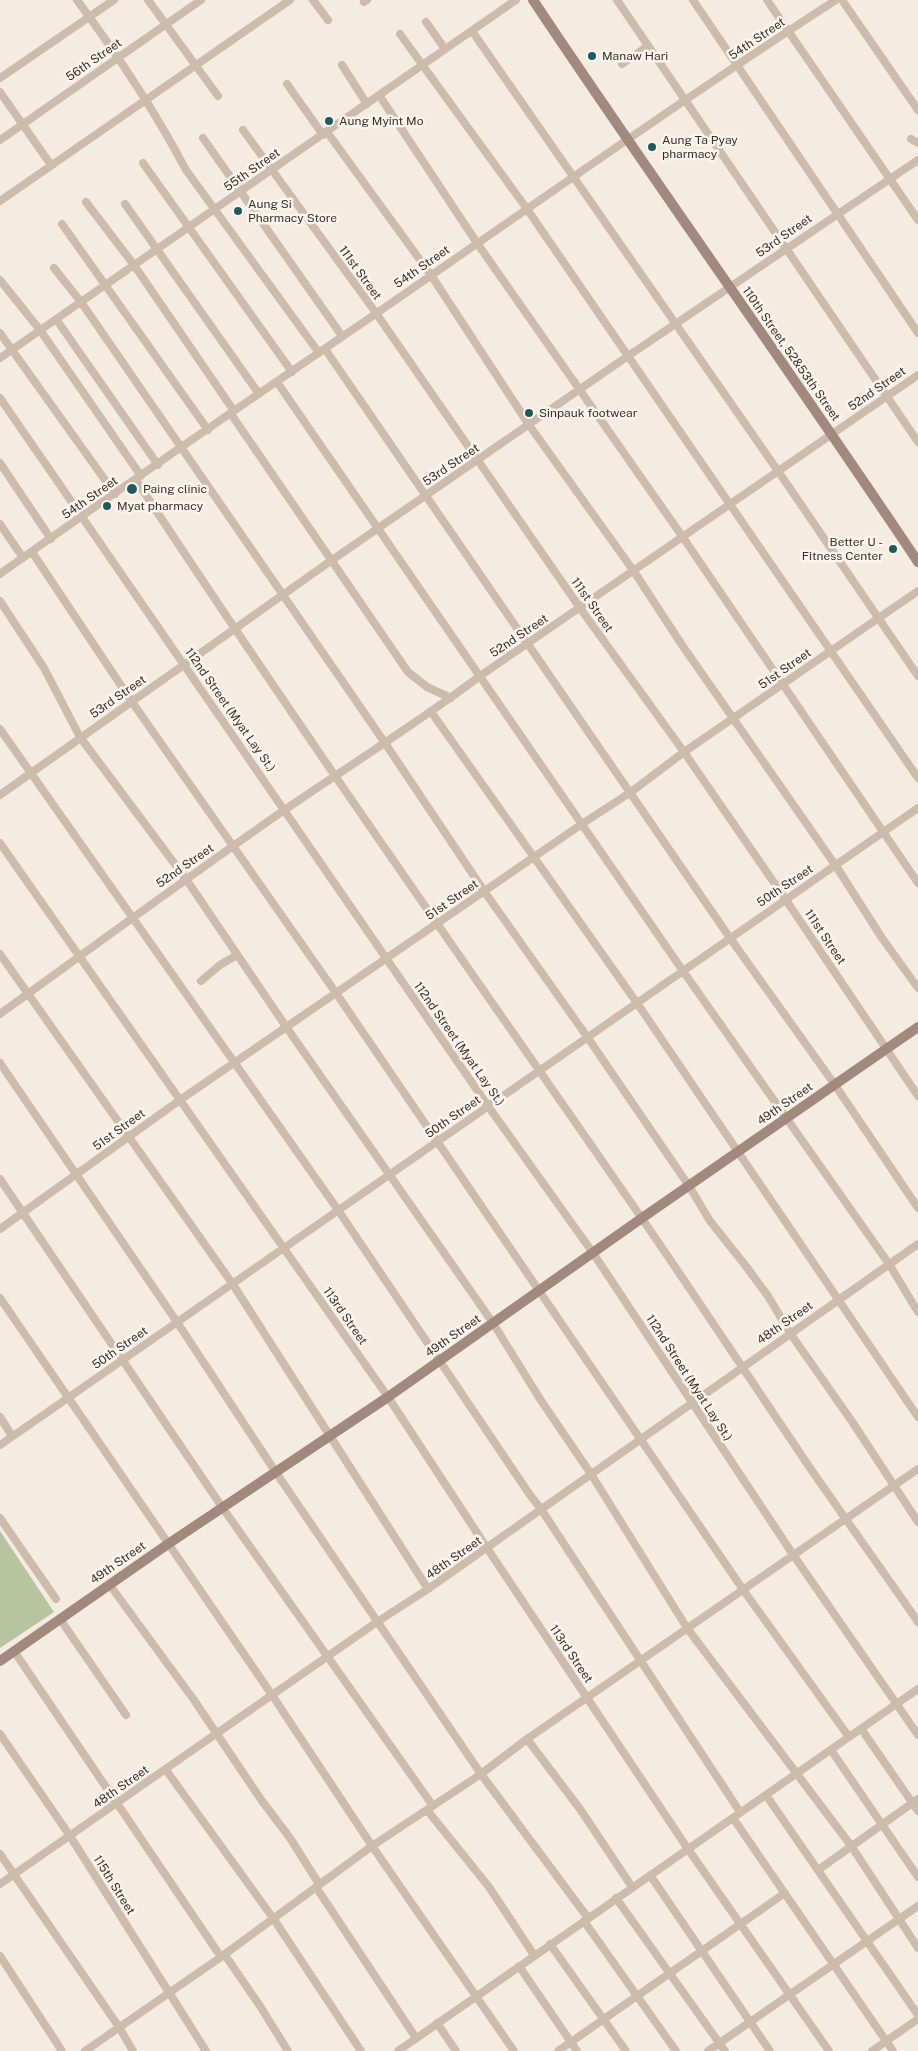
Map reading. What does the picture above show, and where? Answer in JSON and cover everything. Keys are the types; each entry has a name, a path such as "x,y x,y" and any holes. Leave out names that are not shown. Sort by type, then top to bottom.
{"main road":[{"name":"110th Street, 52&53th Street","path":"533,0 729,288 833,435 918,562"},
{"name":"49th Street","path":"0,1661 222,1507 388,1397 540,1289 918,1027"}],"street":[{"path":"77,0 118,57 170,140 186,170 322,351 426,496 730,938 835,1085 918,1208"},
{"path":"0,78 114,0"},
{"path":"148,0 164,25 218,96"},
{"name":"56th Street","path":"0,140 202,0"},
{"path":"0,201 290,0"},
{"path":"313,0 328,20"},
{"name":"55th Street","path":"0,358 516,0"},
{"path":"617,0 918,442"},
{"path":"693,0 918,333"},
{"path":"767,0 918,220"},
{"name":"54th Street","path":"0,574 574,177 627,138 836,0"},
{"path":"842,0 918,110"},
{"path":"426,22 445,49"},
{"path":"472,31 918,676"},
{"path":"400,34 527,209 918,778"},
{"path":"622,64 648,46"},
{"path":"342,65 367,104"},
{"path":"287,84 431,275 529,425 634,570 682,644 918,988"},
{"path":"0,92 51,166"},
{"path":"379,95 477,243 682,536 918,883"},
{"name":"111st Street","path":"243,130 376,314 580,608 684,752 918,1096"},
{"path":"203,138 342,336"},
{"name":"53rd Street","path":"0,795 332,560 837,213 918,160"},
{"path":"143,163 292,372"},
{"path":"86,202 134,265 408,672 427,687 451,698"},
{"path":"125,204 259,394"},
{"path":"62,224 208,430"},
{"path":"54,268 81,302 283,594 484,891 588,1038 689,1186 710,1221 746,1265 768,1296 790,1333 851,1420 918,1522"},
{"path":"0,280 40,330 139,478 234,629 539,1072 642,1218 800,1452 918,1622"},
{"path":"56,320 158,465"},
{"path":"0,333 115,494"},
{"name":"52nd Street","path":"27,994 133,916 285,810 432,713 480,676 529,644 682,536 833,435 918,374"},
{"path":"277,382 683,971 888,1264 918,1312"},
{"name":"112nd Street (Myat Lay St.)","path":"0,398 386,959 593,1253 794,1556 918,1735"},
{"path":"0,463 51,539"},
{"path":"0,524 24,558"},
{"path":"32,552 132,702 540,1289 744,1591 849,1738"},
{"name":"51st Street","path":"0,1229 180,1100 631,792 684,752 918,591"},
{"path":"0,601 44,668 80,737 186,879 286,1028 493,1323 540,1399 591,1474 687,1628 852,1847 918,1948"},
{"path":"432,713 637,1003 918,1417"},
{"path":"0,729 338,1210 541,1509 740,1812"},
{"name":"50th Street","path":"0,1445 918,808"},
{"name":"113rd Street","path":"0,842 388,1397 688,1849 829,2051"},
{"path":"0,954 232,1283 428,1590"},
{"path":"201,981 220,965 237,956"},
{"path":"0,1014 27,994"},
{"path":"0,1063 177,1322 275,1472 377,1622 481,1774 586,1920 676,2051"},
{"path":"0,1179 222,1507 328,1656 430,1808 489,1887 534,1955"},
{"name":"48th Street","path":"0,1884 377,1622 428,1590 918,1244"},
{"path":"0,1298 272,1696 372,1846 514,2051"},
{"path":"0,1417 12,1436"},
{"path":"85,2051 223,1956 372,1846 481,1774 527,1739 687,1628 744,1591 918,1469"},
{"path":"0,1518 56,1598"},
{"path":"109,1584 290,1838 416,2038"},
{"path":"60,1619 126,1715"},
{"path":"14,1651 223,1956 260,2006 288,2051"},
{"path":"403,2049 534,1955 862,1730 918,1689"},
{"path":"862,1730 915,1801 918,1811"},
{"name":"115th Street","path":"0,1734 70,1836 206,2051"},
{"path":"527,1739 580,1809 632,1887"},
{"path":"831,1750 918,1877"},
{"path":"166,1770 272,1918 361,2051"},
{"path":"766,1795 918,2015"},
{"path":"818,1870 915,1801"},
{"path":"733,1818 893,2051"},
{"path":"0,1854 119,2027 133,2051"},
{"path":"650,1875 770,2051"},
{"path":"558,2051 784,1893"},
{"path":"616,1898 725,2051"},
{"path":"708,2051 918,1906"},
{"path":"550,1944 626,2051"},
{"path":"0,1956 62,2051"},
{"path":"519,1966 577,2051"},
{"path":"872,2051 918,2020"},
{"path":"437,2023 456,2051"}],"green space":[{"path":"0,1531 54,1612 0,1648"}],"place":[{"name":"Manaw Hari","path":"592,56"},
{"name":"Aung Myint Mo","path":"329,121"},
{"name":"Aung Ta Pyay pharmacy","path":"652,147"},
{"name":"Aung Si Pharmacy Store","path":"238,211"},
{"name":"Sinpauk footwear","path":"529,413"},
{"name":"Paing clinic","path":"132,489"},
{"name":"Myat pharmacy","path":"107,506"},
{"name":"Better U - Fitness Center","path":"893,549"}]}
